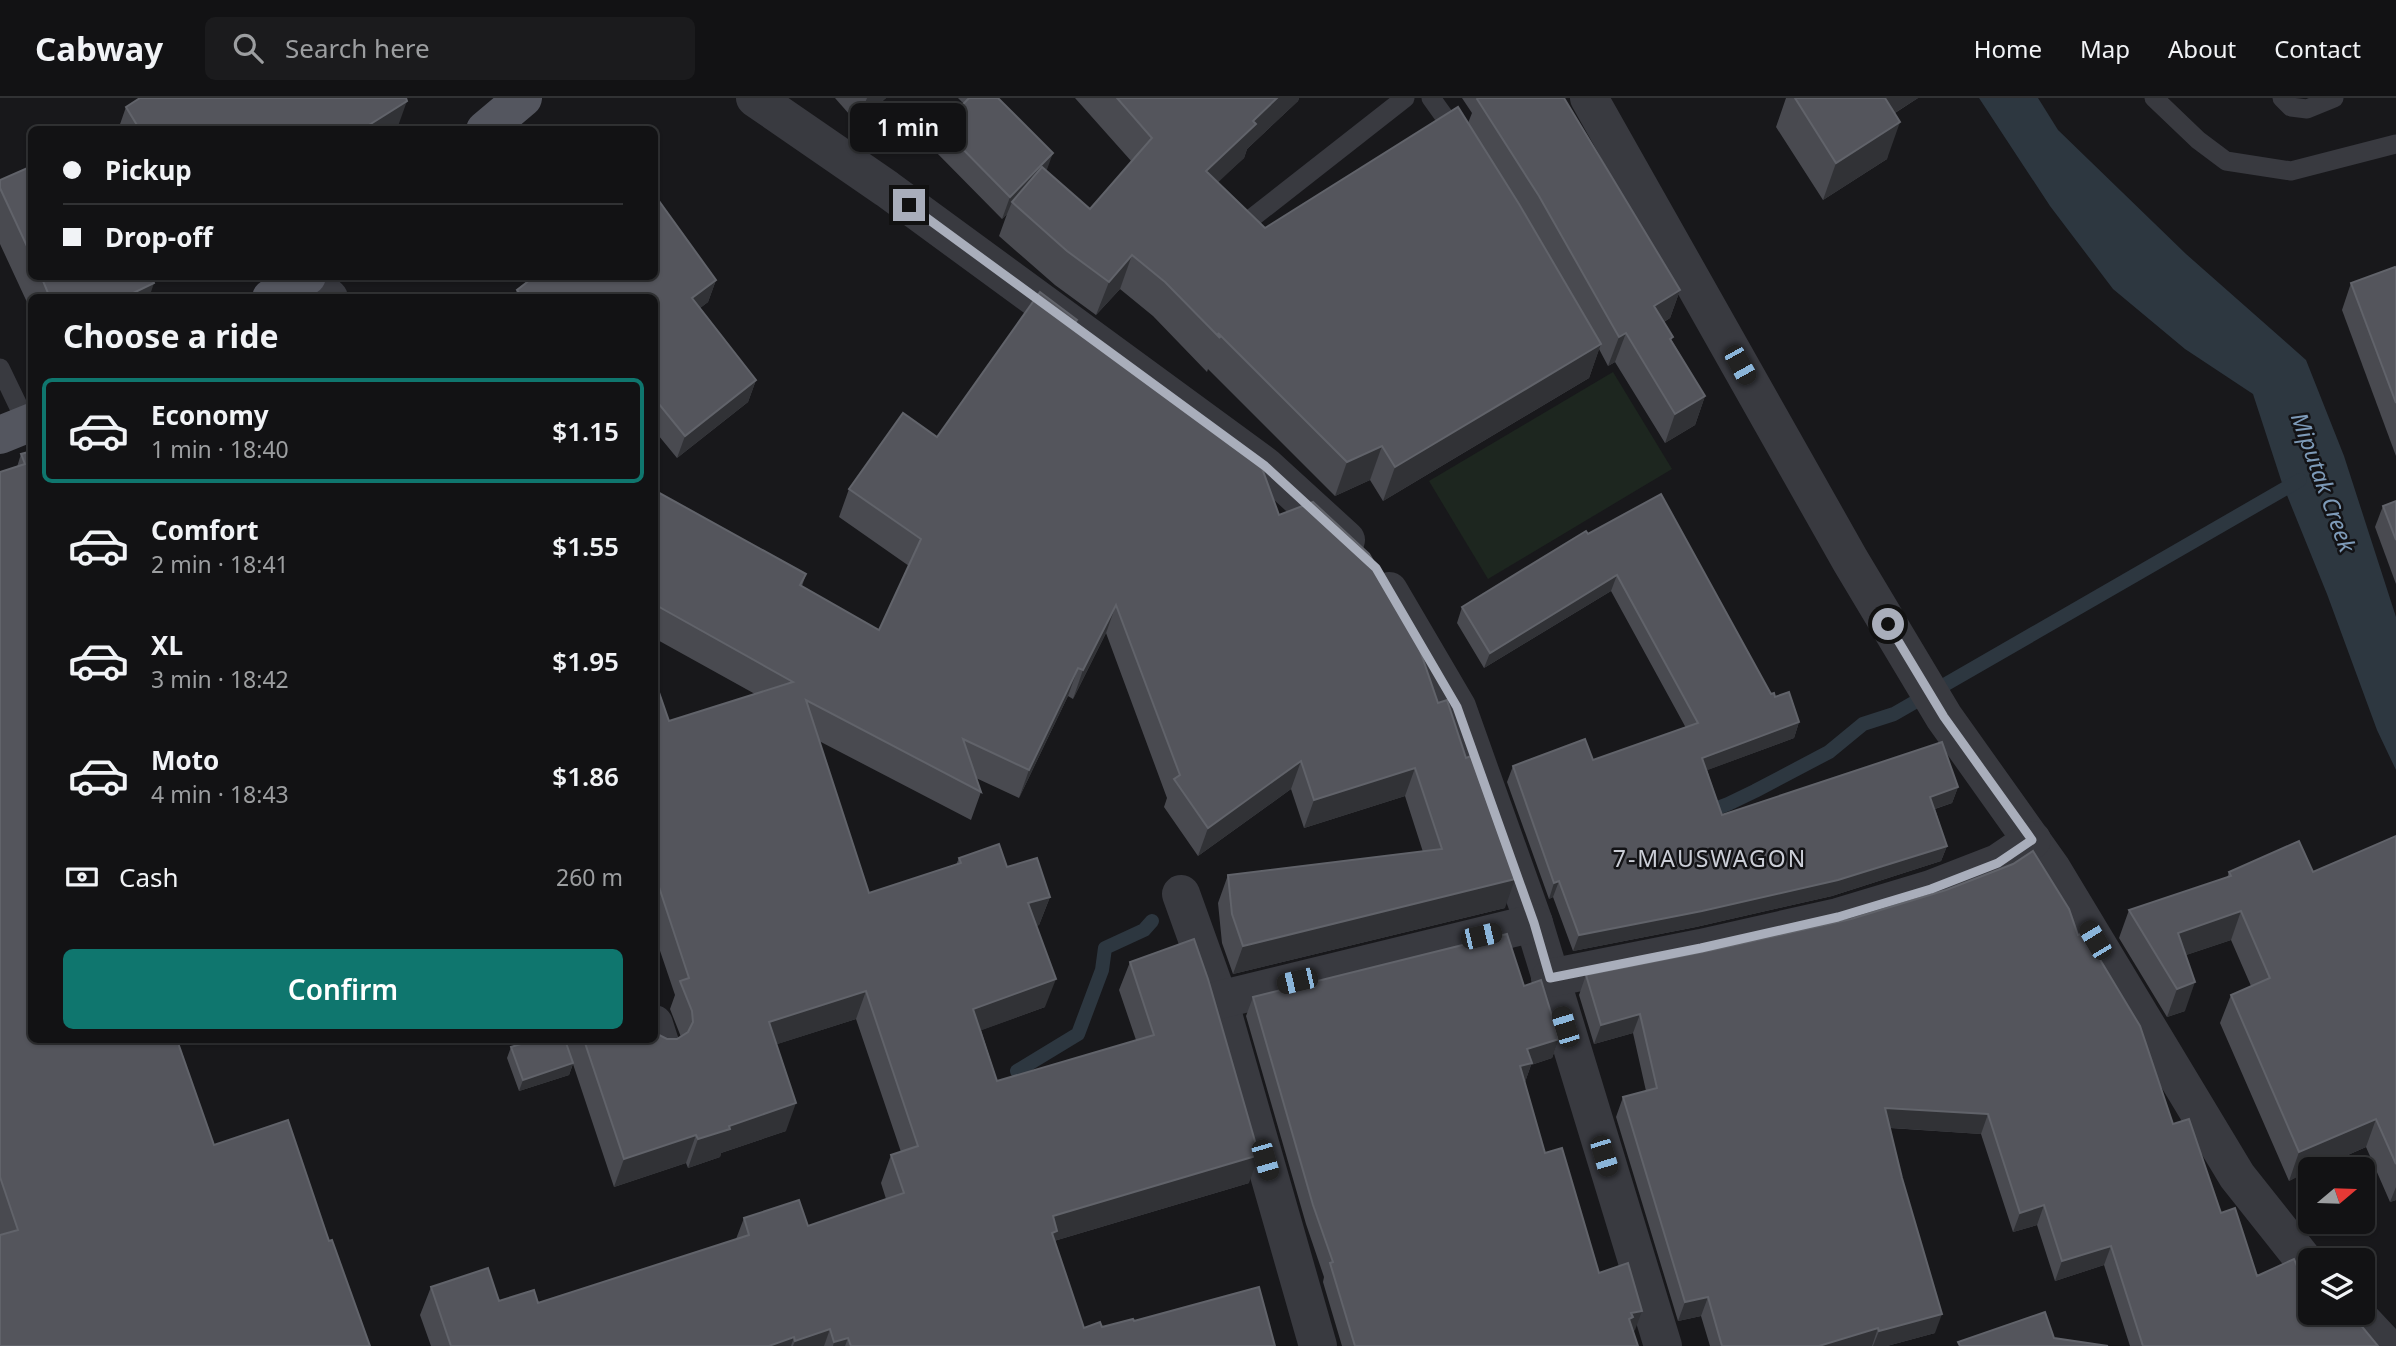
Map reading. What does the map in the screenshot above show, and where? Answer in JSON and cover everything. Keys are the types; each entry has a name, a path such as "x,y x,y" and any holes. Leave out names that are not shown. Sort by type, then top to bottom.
{"main road":[{"path":"490,126 523,98"},
{"path":"278,294 302,280"}],"street":[{"path":"755,98 887,189 1265,466 1376,568 1457,707 1534,923 1663,1346"},
{"path":"1589,98 1850,560 1944,717 2059,881 2237,1176 2298,1253"},
{"path":"310,280 325,294"},
{"path":"1550,978 1838,917 1931,889 1998,863 2032,840"},
{"path":"1181,894 1219,1000 1318,1346"},
{"path":"1219,1000 1534,923"},
{"path":"2366,1325 2386,1346"}],"lane":[{"path":"1243,225 1405,98"},
{"path":"1431,98 1471,156"},
{"path":"2154,98 2198,140 2226,161 2291,171 2396,144"},
{"path":"2282,98 2291,107 2307,108 2334,98"},
{"path":"0,368 19,427"}],"shaded area":[{"path":"1613,372 1672,469 1488,579 1429,481"}],"water":[{"name":"Miputak Creek","path":"1979,98 2038,98 2058,130 2186,254 2306,360 2344,456 2396,617 2396,770 2377,730 2327,594 2282,483 2253,394 2185,349 2113,289 2050,206"}],"building":[{"path":"140,98 406,98 407,101 367,126 138,126 126,107"},
{"path":"969,98 998,98 1053,153 1010,197 941,127"},
{"path":"1117,98 1277,98 1253,121 1256,124 1206,171 1265,228 1458,107 1519,204 1601,344 1395,467 1382,446 1347,462 1218,333 1220,338 1165,282 1132,255 1109,282 1067,251 1012,202 1042,167 1090,209 1152,138"},
{"path":"1478,98 1564,98 1680,290 1654,306 1673,337 1670,339 1705,396 1675,414 1626,333 1619,337 1539,196"},
{"path":"1795,98 1885,98 1900,122 1836,163"},
{"path":"28,168 28,248 0,188 0,180"},
{"path":"658,200 716,280 692,298 756,380 685,436 658,403 658,294 520,294 517,290 530,280 658,280"},
{"path":"2395,267 2396,269 2396,403 2351,283"},
{"path":"43,280 153,280 154,283 131,294 48,294"},
{"path":"1040,292 1077,320 1072,326 1259,460 1279,515 1313,502 1369,554 1413,630 1438,703 1447,700 1466,758 1471,756 1515,879 1243,946 1232,914 1228,875 1442,849 1415,768 1314,800 1301,761 1208,828 1174,779 1180,775 1116,605 1083,670 1078,668 1029,770 963,739 981,792 806,700 869,893 961,863 959,858 999,844 1007,867 1037,858 1050,897 1028,903 1056,979 973,1009 997,1081 1154,1035 1130,962 1194,939 1259,1155 1053,1216 1057,1231 1052,1233 1084,1328 1100,1322 1102,1327 1133,1319 1134,1321 1259,1287 1275,1346 851,1346 848,1338 834,1342 830,1329 795,1341 794,1337 769,1346 451,1346 431,1287 488,1268 499,1301 534,1290 538,1303 749,1235 744,1218 799,1200 808,1226 904,1193 891,1155 918,1146 866,991 769,1022 796,1103 729,1126 730,1129 698,1139 696,1135 624,1159 585,1043 658,1043 658,1034 667,1039 677,1039 688,1032 693,1022 692,1011 680,981 689,978 658,884 658,689 669,721 793,682 658,606 658,492 806,574 800,585 879,630 921,539 849,489 903,413 937,437"},
{"path":"28,452 28,1043 178,1043 214,1145 288,1120 329,1241 332,1240 370,1346 0,1346 0,1235 18,1230 0,1177 0,472 25,464 21,454"},
{"path":"1661,494 1771,694 1774,693 1775,697 1789,692 1799,722 1702,758 1722,815 1942,742 1958,787 1930,797 1947,846 1838,880 1579,935 1559,881 1554,883 1513,766 1585,739 1593,760 1698,723 1617,575 1490,653 1462,607 1586,531 1588,534"},
{"path":"2396,501 2396,540 2383,506"},
{"path":"2396,836 2396,1164 2376,1119 2299,1152 2231,995 2270,978 2241,911 2178,933 2195,982 2177,989 2129,910 2231,876 2229,872 2299,841 2313,872"},
{"path":"2033,851 2069,909 2078,935 2084,933 2140,1026 2173,1124 2189,1119 2221,1213 2235,1208 2257,1276 2294,1259 2298,1268 2298,1325 2361,1325 2378,1346 2143,1346 2111,1246 2062,1261 2044,1205 2020,1213 1988,1114 1885,1108 1902,1178 1942,1314 1879,1331 1878,1328 1819,1346 1722,1346 1708,1297 1685,1302 1623,1097 1657,1088 1640,1014 1601,1025 1586,975 1851,919 1946,890 2013,864"},
{"path":"1507,934 1524,986 1541,980 1559,1039 1527,1049 1532,1063 1520,1066 1545,1153 1562,1148 1599,1273 1628,1263 1642,1311 1631,1313 1633,1317 1629,1319 1638,1346 1355,1346 1330,1263 1333,1262 1313,1205 1253,997"},
{"path":"524,1043 566,1043 573,1063 523,1080 511,1047"},
{"path":"2045,1312 2054,1338 2108,1346 1960,1346 1958,1342"}],"waterway":[{"name":"Miputak Creek","path":"1702,814 1755,791 1829,752 1863,724 1894,714 2300,480"},
{"path":"1017,1071 1078,1034 1102,970 1105,948 1144,930 1152,921"}],"district":[{"name":"7-MAUSWAGON","path":"1710,858"}],"route":[{"path":"909,205 1265,466 1376,568 1457,707 1534,923 1550,978 1838,917 1931,889 1998,863 2032,840 1944,717 1888,624"}]}
